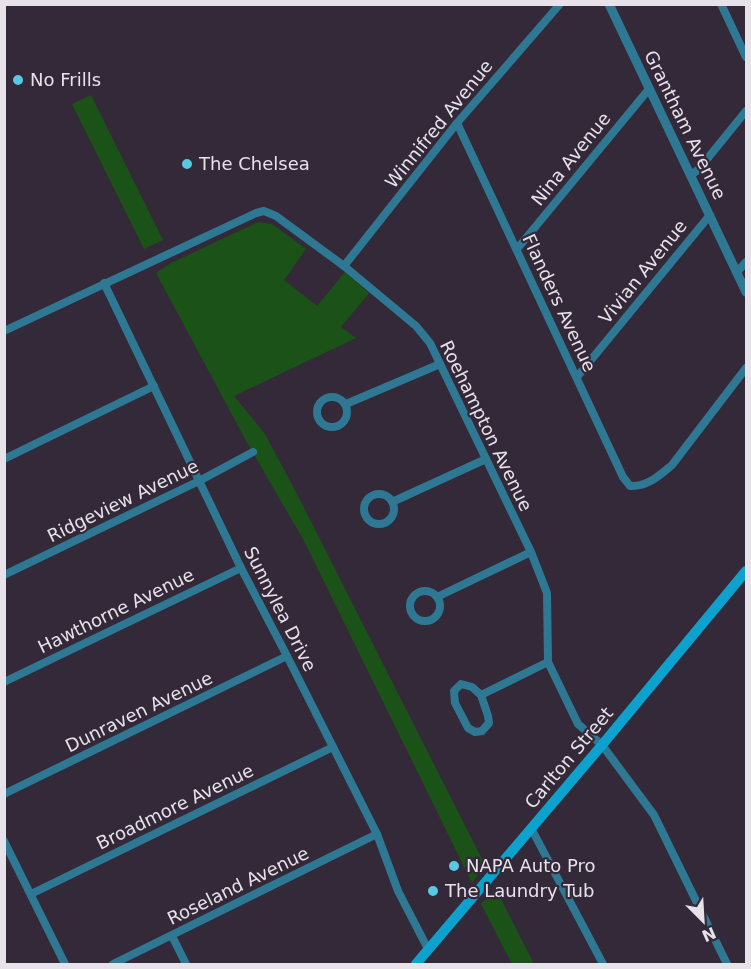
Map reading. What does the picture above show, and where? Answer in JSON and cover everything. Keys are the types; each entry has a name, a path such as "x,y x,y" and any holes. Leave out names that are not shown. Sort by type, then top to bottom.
{"main road":[{"name":"Carlton Street","path":"416,964 747,571"}],"street":[{"name":"Winnifred Avenue","path":"344,266 457,123 560,4"},
{"name":"Grantham Avenue","path":"609,4 747,292"},
{"path":"721,4 747,57"},
{"name":"Nina Avenue","path":"517,249 649,88"},
{"path":"691,175 699,169 747,111"},
{"name":"Flanders Avenue","path":"457,123 630,486 639,487 657,478 672,465 747,368"},
{"name":"Roehampton Avenue","path":"4,331 256,213 264,212 276,216 344,266 416,326 430,343 531,552 547,593 548,662 578,724 602,745 654,815 727,964"},
{"name":"Vivian Avenue","path":"577,377 710,215"},
{"path":"737,272 747,262"},
{"name":"Sunnylea Drive","path":"104,283 241,568 377,834 398,891 428,949"},
{"path":"346,404 440,364"},
{"path":"4,459 154,386"},
{"path":"334,396 346,404 348,414 340,425 330,427 319,420 318,405 324,398 334,396"},
{"name":"Ridgeview Avenue","path":"4,575 254,453"},
{"path":"392,502 486,459"},
{"path":"385,495 392,502 393,515 386,522 377,524 365,516 363,507 371,496 385,495"},
{"path":"437,597 531,552"},
{"name":"Hawthorne Avenue","path":"4,681 241,568"},
{"path":"429,591 437,597 440,607 436,616 421,621 412,615 409,606 416,593 429,591"},
{"name":"Dunraven Avenue","path":"4,794 287,656"},
{"path":"481,695 548,662"},
{"path":"461,684 472,687 481,695 489,716 489,723 482,731 475,732 468,728 455,703 454,691 461,684"},
{"name":"Broadmore Avenue","path":"31,894 333,747"},
{"path":"531,828 603,964"},
{"name":"Roseland Avenue","path":"112,964 377,834"},
{"path":"4,841 64,964"},
{"path":"172,936 186,964"}],"green space":[{"path":"91,95 163,240 144,249 72,104"},
{"path":"258,222 272,224 306,249 284,280 317,306 345,272 369,293 341,327 356,338 234,396 265,434 485,865 472,883 304,541 245,439 156,273 171,263"},
{"path":"496,889 534,964 512,964 481,904"}],"place":[{"name":"No Frills","path":"18,80"},
{"name":"The Chelsea","path":"187,164"},
{"name":"NAPA Auto Pro","path":"454,866"},
{"name":"The Laundry Tub","path":"433,891"}]}
